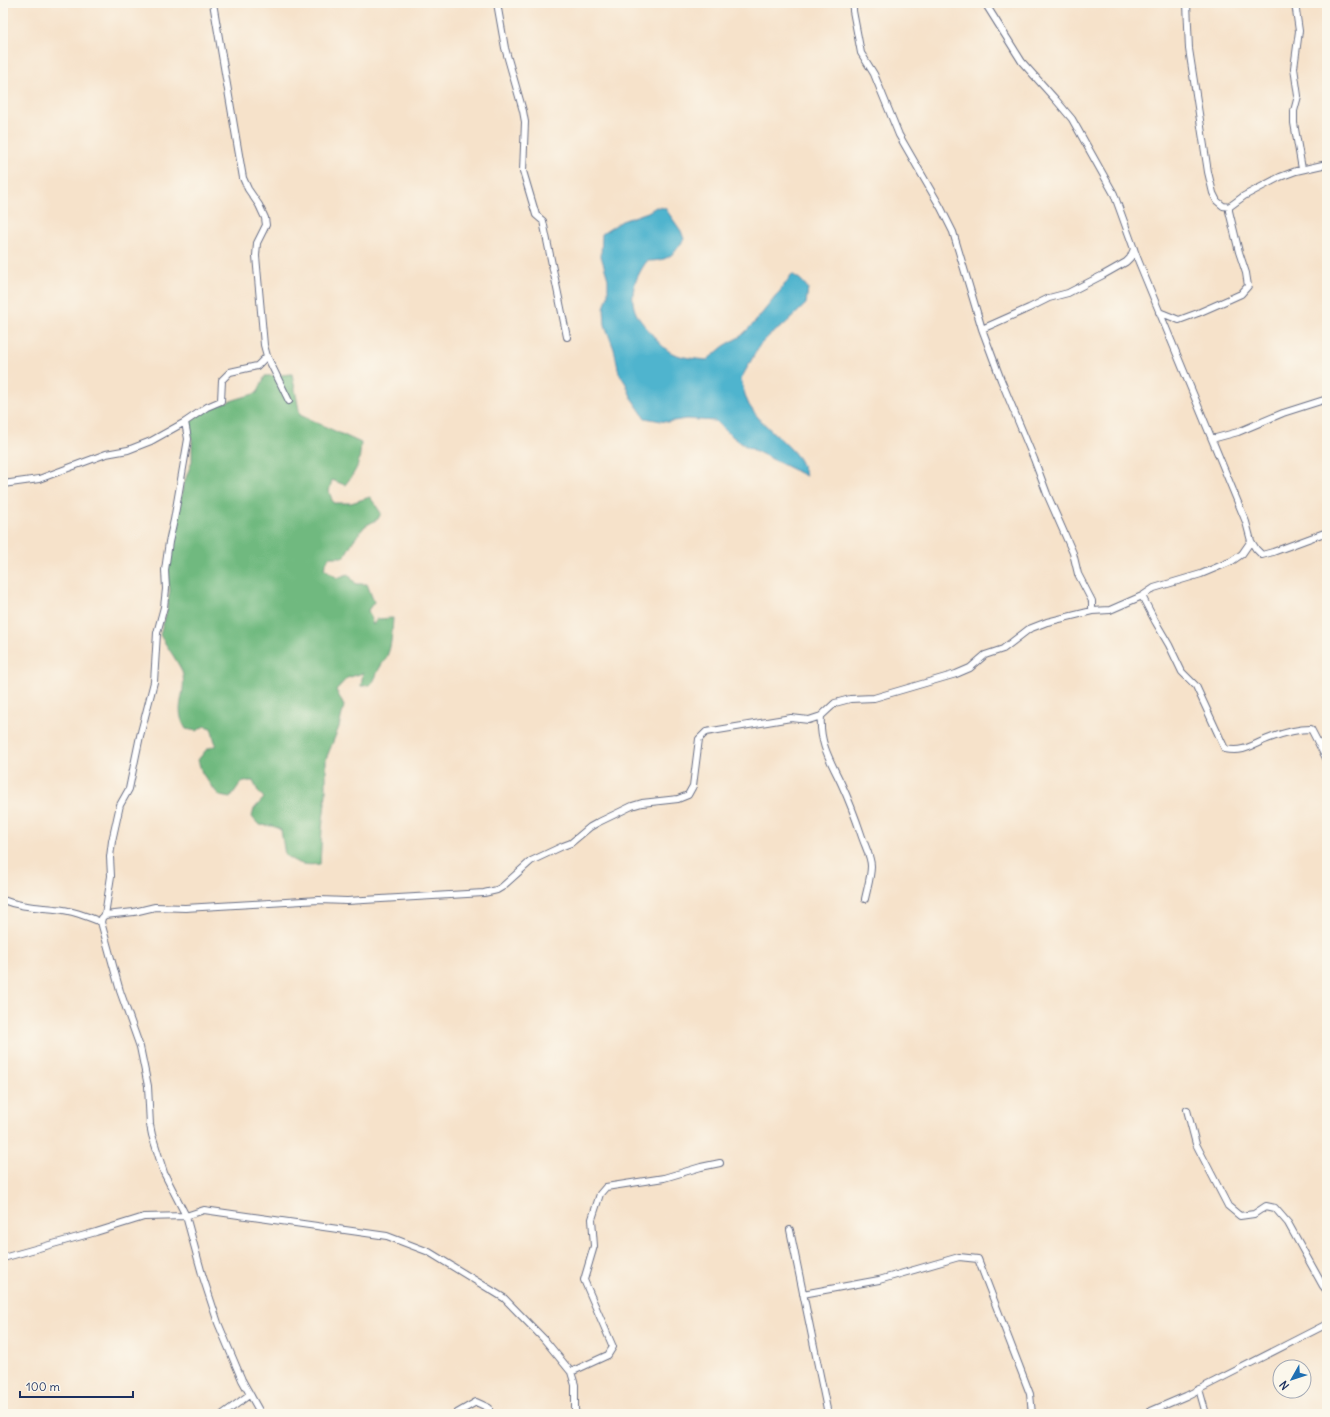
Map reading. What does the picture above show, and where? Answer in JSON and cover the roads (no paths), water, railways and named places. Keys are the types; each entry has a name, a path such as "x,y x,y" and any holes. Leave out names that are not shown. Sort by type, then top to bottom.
{"street":[{"path":"213,3 243,178 265,218 266,225 257,243 256,256 264,345 267,356 289,402"},
{"path":"497,3 505,48 525,122 522,171 536,215 543,221 546,230 567,337"},
{"path":"854,3 861,53 874,74 899,135 953,232 982,329 1001,380 1072,554 1078,574 1092,601 1092,612"},
{"path":"985,3 1022,62 1072,118 1114,194 1159,312 1246,522 1251,541 1256,549 1262,554 1273,552 1327,532"},
{"path":"1187,3 1189,49 1208,172 1217,201 1223,206 1229,207 1244,196 1280,177 1302,169 1327,164"},
{"path":"1295,3 1299,31 1294,68 1298,96 1294,112 1294,123 1302,169"},
{"path":"1159,312 1179,320 1241,294 1248,286 1229,207"},
{"path":"982,329 1049,298 1068,293 1081,287 1126,262 1130,258 1134,249"},
{"path":"3,484 39,479 106,454 128,450 151,441 185,422 207,407 221,401 222,380 230,372 257,366 267,356"},
{"path":"1212,439 1238,432 1283,413 1327,399"},
{"path":"185,422 188,439 165,570 166,588 164,607 157,633 154,682 140,736 129,789 120,805 112,841 110,857 111,876 105,915 101,922 120,991 140,1047 148,1086 152,1136 164,1173 186,1216 202,1274 218,1323 249,1395 261,1414"},
{"path":"105,915 134,912 155,907 185,908 319,900 348,901 452,895 492,891 502,887 531,860 571,843 590,826 632,806 642,803 678,799 688,794 693,786 699,739 706,732 791,718 809,720 821,716 835,704 850,699 874,698 956,674 970,668 985,655 1003,649 1029,629 1047,622 1092,612 1110,610 1142,596 1154,588 1201,574 1232,561 1242,554 1251,541"},
{"path":"1142,596 1182,672 1196,686 1225,749 1235,751 1300,729 1311,729 1327,760"},
{"path":"821,716 822,738 827,756 841,784 868,852 871,866 865,899"},
{"path":"3,900 14,904 57,909 82,914 101,922"},
{"path":"1187,1110 1196,1144 1228,1206 1240,1216 1254,1214 1266,1206 1275,1208 1288,1223 1327,1291"},
{"path":"571,1372 608,1355 613,1347 584,1280 594,1246 592,1219 600,1194 606,1187 664,1178 720,1163"},
{"path":"3,1258 144,1217 186,1216 204,1210 387,1236 429,1252 504,1298 544,1339 571,1372 575,1385 575,1413"},
{"path":"790,1230 828,1414"},
{"path":"803,1294 879,1280 959,1257 978,1259 1030,1394 1032,1414"},
{"path":"1144,1414 1199,1389 1327,1324"},
{"path":"1199,1389 1206,1414"},
{"path":"223,1414 249,1395"},
{"path":"458,1413 476,1402 489,1408 489,1414"}],"water":[{"path":"656,207 665,208 681,231 684,239 677,250 665,259 647,261 634,286 633,299 636,313 641,321 664,348 674,354 694,359 707,360 724,346 741,336 755,322 792,274 801,280 808,288 806,304 759,346 741,379 745,395 754,413 793,452 800,461 806,476 744,445 715,421 686,419 667,422 645,418 632,399 626,384 619,373 614,349 605,325 604,308 608,295 608,279 601,256 602,234 622,221 648,212"}]}
